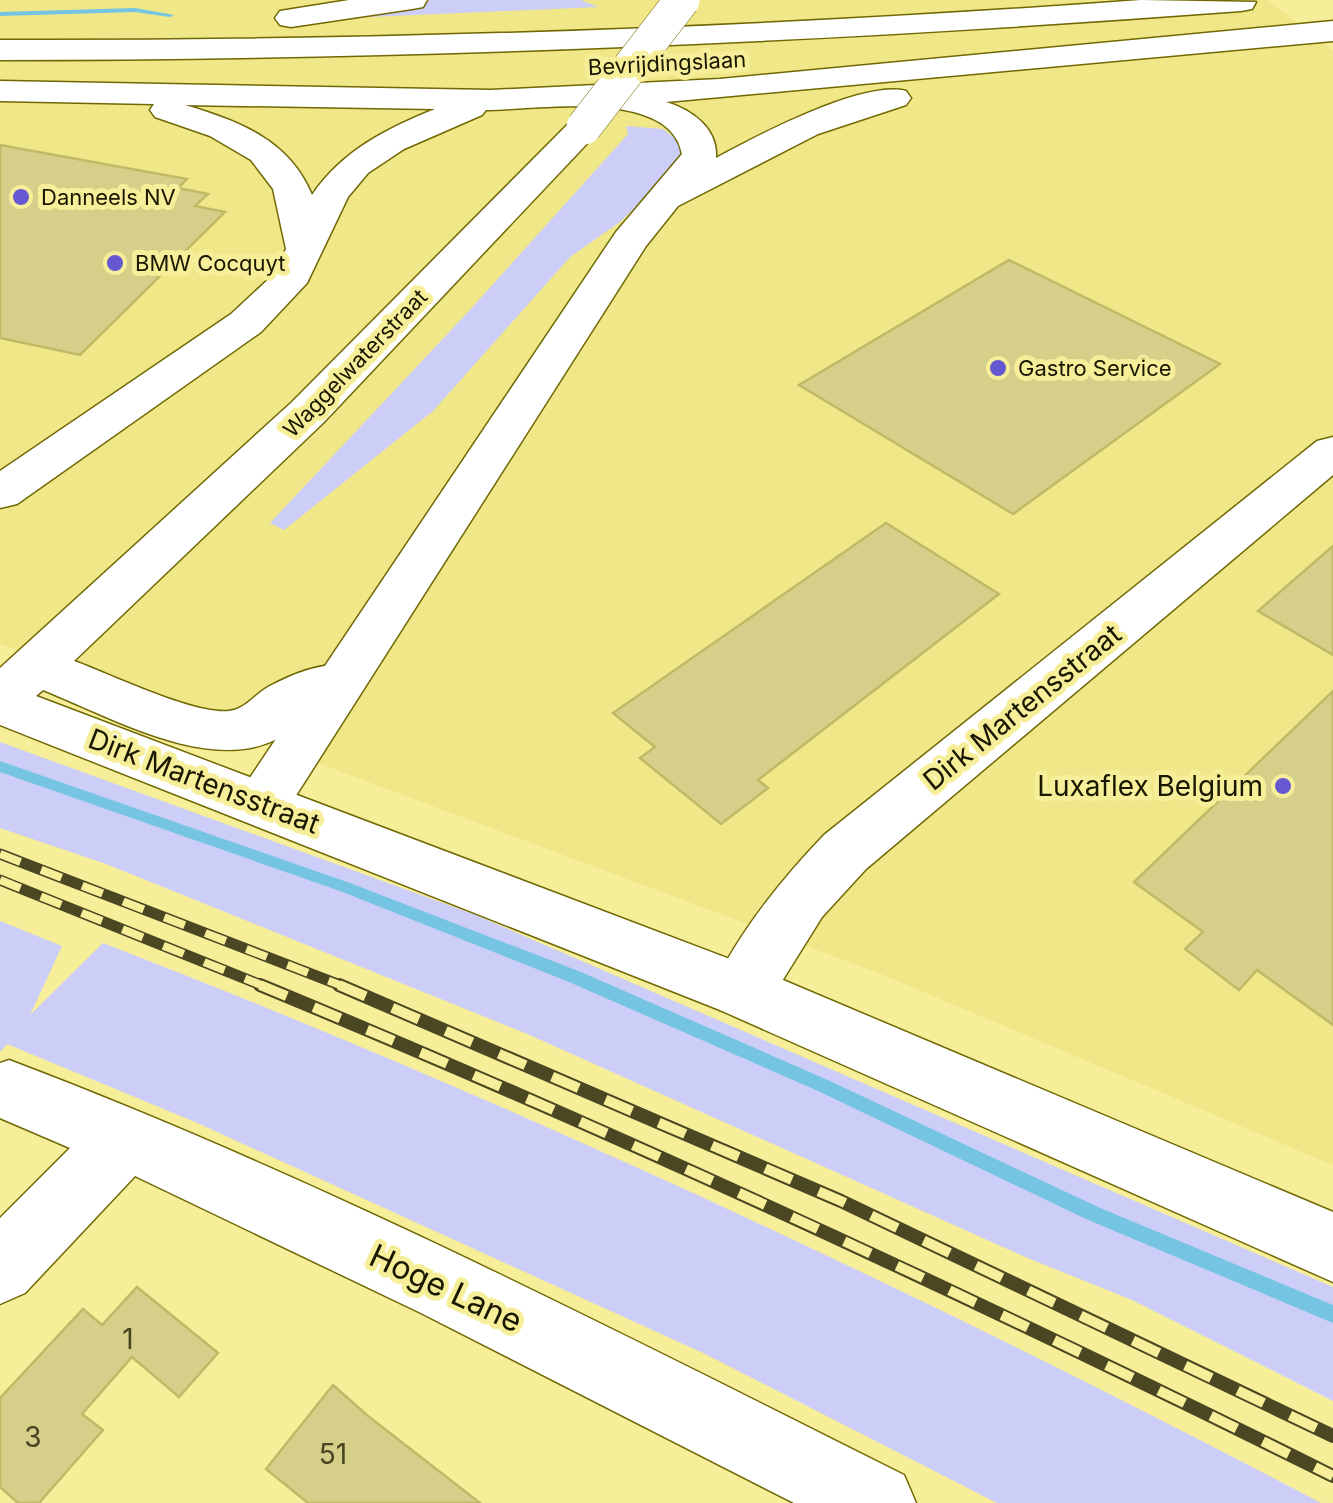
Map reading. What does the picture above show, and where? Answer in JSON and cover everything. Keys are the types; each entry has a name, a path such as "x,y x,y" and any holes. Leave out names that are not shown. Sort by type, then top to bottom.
{"main road":[{"path":"108,30 314,16 412,0"},
{"path":"0,32 394,24 680,6 941,0"},
{"name":"Bevrijdingslaan","path":"0,50 406,47 661,37 1264,0"},
{"name":"Waggelwaterstraat","path":"12,690 308,412 592,111 680,6"},
{"name":"Bevrijdingslaan","path":"0,77 252,78 622,65 922,50 1333,21"},
{"path":"592,111 720,90 1333,31"},
{"path":"666,200 774,138 860,106 1169,45"},
{"path":"0,91 491,100 592,111 653,108 684,122 699,138 700,156 694,166 630,240 338,680 261,803"},
{"path":"50,93 165,110 246,138 277,162 295,190 305,247"},
{"path":"0,493 246,323 276,297 296,269 328,197 357,166 400,139 491,100"},
{"name":"Dirk Martensstraat","path":"742,991 801,899 845,852 1333,451"},
{"path":"12,690 226,732 259,724 284,702 338,680"},
{"name":"Dirk Martensstraat","path":"12,690 261,803 742,991 1333,1247"},
{"name":"Hoge Lane","path":"8,1090 126,1138 511,1318 876,1503"},
{"path":"0,1268 126,1138"}],"shaded area":[{"path":"0,0 1268,0 1333,51 1333,1165 881,974 0,644"},
{"path":"431,0 581,0 598,7 369,17"},
{"path":"626,126 663,129 680,142 683,161 620,222 570,257 433,411 284,530 270,523 628,134"},
{"path":"0,742 476,915 1333,1287 1333,1401 1132,1300 1030,1259 525,1033 106,864 0,828"},
{"path":"0,921 62,946 30,1015 103,943 414,1069 720,1205 1022,1350 1321,1503 997,1503 703,1353 195,1122 7,1044 0,1052"}],"building":[{"path":"0,145 187,179 178,188 208,194 195,206 225,212 80,355 0,338"},
{"name":"Gastro Service","path":"1009,260 1220,364 1013,514 799,385"},
{"path":"886,523 999,594 758,780 768,788 721,824 640,758 655,747 613,713"},
{"path":"1333,546 1333,655 1258,611"},
{"name":"Luxaflex Belgium","path":"1333,691 1333,1025 1257,970 1239,990 1185,949 1203,932 1134,882"},
{"path":"137,1287 218,1353 179,1397 132,1357 82,1414 103,1430 39,1503 18,1503 0,1487 0,1398 83,1309 102,1325"},
{"path":"333,1385 480,1503 308,1503 266,1469"}],"waterway":[{"path":"0,14 135,10 170,15"},
{"path":"0,766 345,887 575,977 824,1086 1092,1213 1333,1314"}],"railway":[{"path":"0,854 345,987"},
{"path":"0,880 266,987"},
{"path":"260,985 532,1100 801,1221 1333,1476"},
{"path":"339,985 841,1201 1333,1436"}],"place":[{"name":"Danneels NV","path":"21,197"},
{"name":"BMW Cocquyt","path":"115,263"},
{"name":"Gastro Service","path":"998,368"},
{"name":"Luxaflex Belgium","path":"1283,786"}]}
